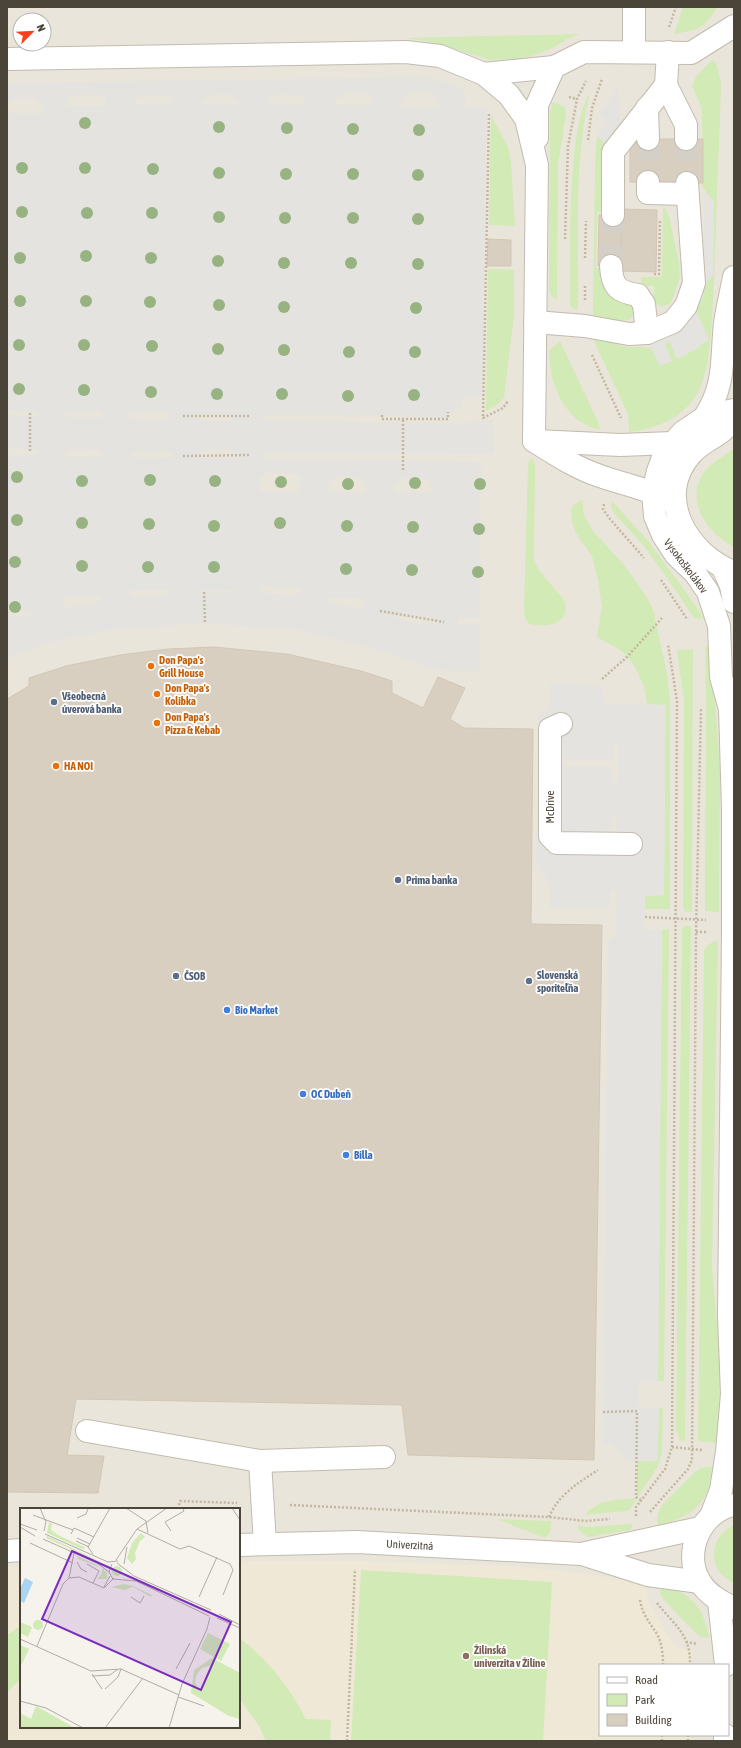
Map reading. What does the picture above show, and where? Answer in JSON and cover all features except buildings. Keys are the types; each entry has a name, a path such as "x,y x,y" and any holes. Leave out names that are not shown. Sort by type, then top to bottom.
{"street":[{"path":"634,7 634,52"},
{"path":"484,74 554,67 584,52 691,53 734,26"},
{"path":"7,59 406,52 440,56 484,74 509,95 526,119 537,165"},
{"path":"668,52 666,85 686,126 686,139"},
{"path":"534,441 537,105 554,67"},
{"path":"613,215 613,152 666,85"},
{"path":"647,108 648,139"},
{"path":"535,322 585,326 628,334 648,333 673,322 686,306 694,283 687,188 648,193 648,182"},
{"path":"611,266 612,281 617,288 638,296 644,304 648,333"},
{"name":"Vysokoškolákov","path":"704,418 712,406 719,390 722,372 725,322 734,278"},
{"name":"Vysokoškolákov","path":"726,1664 726,1604 700,1582 694,1565 694,1546 721,1490 727,1452 732,1394 729,1316 733,933 732,703 721,677 719,626 708,592 695,573 676,555 663,535 655,516 653,492 664,455 673,443 688,429 704,418 734,410"},
{"name":"Vysokoškolákov","path":"734,416 730,425 718,436 700,446 684,464 679,475 675,503 680,522 693,544 706,557 729,570 734,602"},
{"path":"534,441 620,445 673,443"},
{"path":"534,441 574,466 653,492 675,503"},
{"name":"McDrive","path":"561,724 550,729 550,836 556,843 631,844"},
{"path":"87,1432 260,1462 384,1457"},
{"path":"260,1462 265,1544"},
{"path":"705,1522 725,1507 734,1505"},
{"name":"Univerzitná","path":"581,1554 642,1541 705,1522"},
{"name":"Univerzitná","path":"240,1545 357,1542 581,1554 642,1573 700,1582"},
{"path":"7,1551 20,1550"}],"path":[{"path":"565,241 568,146 577,99 592,70 596,53"},
{"path":"544,90 577,99"},
{"path":"509,95 489,107 483,418 503,408 511,396"},
{"path":"652,274 659,274 660,213"},
{"path":"591,353 623,422 620,445"},
{"path":"382,415 382,419 448,419 448,412"},
{"path":"30,413 30,453"},
{"path":"183,416 249,416"},
{"path":"403,419 403,470"},
{"path":"183,456 249,455"},
{"path":"610,479 603,509 646,561"},
{"path":"659,577 689,621"},
{"path":"204,592 205,623"},
{"path":"380,611 444,622"},
{"path":"602,679 627,657 662,618"},
{"path":"642,1541 636,1517 636,1507 664,1469 672,1447 677,701 668,644"},
{"path":"642,1541 650,1511 688,1469 692,1460 696,919 700,702"},
{"path":"645,917 711,921"},
{"path":"603,1412 637,1411 636,1497 641,1500"},
{"path":"549,1517 553,1508 566,1492 598,1470"},
{"path":"178,1508 180,1502 262,1504 549,1517 585,1521 614,1518"},
{"path":"629,1518 636,1517"},
{"path":"347,1741 355,1565"},
{"path":"642,1573 641,1607 661,1645 663,1664"},
{"path":"642,1573 653,1598 667,1617 680,1629 686,1642 690,1657 690,1664"}],"shaded area":[{"path":"7,7 734,7 734,1741 7,1741"},
{"path":"427,77 452,84 465,91 466,107 487,108 482,397 462,397 462,406 444,418 368,415 259,415 266,421 465,423 493,419 494,454 271,453 264,455 261,459 481,462 480,618 458,618 458,624 480,625 479,671 450,671 436,669 364,646 292,629 200,623 109,630 54,641 7,658 7,616 29,616 32,615 34,611 7,610 7,455 38,455 38,452 32,449 7,448 7,416 32,417 37,415 39,412 7,410 7,113 44,114 44,107 36,98 18,97 7,103 7,83","holes":["412,92 428,92 434,94 438,100 439,107 400,107 402,100","346,93 363,93 369,96 374,105 334,105 336,100","214,94 233,95 239,104 203,105 204,100","280,94 301,96 306,105 268,104 270,99","75,95 104,96 106,99 106,106 67,106 68,98","145,95 165,95 170,97 174,103 134,104 136,99","64,411 103,411 102,416 99,418 68,417 64,415","129,412 171,413 169,418 165,420 133,419 130,417","196,414 235,415 232,421 200,420 197,418","69,449 98,450 102,451 103,457 64,457 64,453","229,450 233,453 235,458 197,458 198,454 202,451","136,451 169,452 173,455 173,458 132,457 133,452","268,472 298,475 300,478 298,493 261,492 260,478","339,477 358,478 363,481 366,492 327,491 333,479","403,478 424,479 431,485 431,493 394,492 395,485","260,586 299,587 300,593 293,596 265,593 262,592","128,590 169,590 168,593 162,595 133,597","233,590 233,593 195,593 195,591","63,595 102,596 99,600 65,608","326,598 364,598 365,610 329,603","394,614 433,618 432,622 424,624 399,619 395,618"]},
{"path":"618,88 621,124 618,125 605,143 597,136 607,121 599,115"},
{"path":"705,191 714,201 713,275 703,289"},
{"path":"696,310 709,340 699,345 700,347 677,359 670,343 667,342 665,344 672,361 660,366 651,348 643,348 670,338 685,325"},
{"path":"550,684 603,686 603,703 666,705 664,895 645,896 644,930 662,930 658,1381 638,1382 639,1407 659,1408 657,1461 628,1461 612,1444 603,1444 608,941 616,935 617,891 611,889 610,907 549,908 549,882 536,862 539,715 549,711","holes":["613,742 617,742 618,745 618,780 616,783 612,784 612,766 561,766 562,760 613,760","612,813 616,815 616,838 560,836 560,831 611,831","547,849 618,849 618,853 547,853"]},
{"name":"Žilinská univerzita v Žiline","path":"240,1561 368,1561 507,1566 565,1571 646,1583 648,1601 672,1642 678,1649 693,1650 692,1664 599,1664 599,1736 691,1736 691,1741 7,1741 7,1567 20,1566 20,1728 240,1728"}],"green space":[{"path":"683,7 717,7 709,20 700,27 695,30 674,34"},
{"path":"580,34 567,39 555,47 532,56 520,59 490,60 432,42 404,38"},
{"path":"714,60 717,65 721,84 711,338 707,365 699,390 686,408 660,425 629,432 628,414 592,337 628,347 651,348 667,342 700,347 696,310 703,297 706,283 713,275 714,201 705,191 701,183 703,183 702,114 701,107 692,86 696,77 711,61"},
{"path":"590,93 581,146 579,174 578,310 570,306 571,195 577,134 582,110"},
{"path":"553,102 565,107 566,114 558,165 557,300 552,296 549,290 550,112"},
{"path":"491,115 508,147 511,163 515,226 489,225"},
{"path":"621,124 605,212 597,212 596,268 602,268 603,284 608,292 612,296 630,303 633,310 631,318 616,321 593,317 595,163 597,136 605,143 618,125"},
{"path":"663,206 669,216 679,263 680,277 671,303 662,307 657,305 654,299 654,286 641,286 641,277 662,277"},
{"path":"488,269 514,270 514,315 504,398 498,404 486,411"},
{"path":"560,341 599,424 600,430 577,419 561,400 556,389 552,376 549,351"},
{"path":"734,449 734,547 724,541 707,524 701,515 697,504 696,493 699,482 708,467"},
{"path":"530,459 535,463 534,560 538,569 564,600 566,608 561,619 550,624 543,625 529,624 526,620 524,612 528,464"},
{"path":"582,500 584,515 592,530 623,564 646,596 653,609 667,674 670,699 670,909 645,909 645,896 664,895 665,705 647,704 644,688 634,665 617,648 597,637 602,607 598,580 592,556 577,535 573,526 571,512 573,505"},
{"path":"612,501 649,542 700,612 703,619 694,618 644,546 613,512 611,507"},
{"path":"705,646 711,647 720,770 719,912 705,911"},
{"path":"693,649 692,912 686,912 683,908 684,701 677,650"},
{"path":"684,926 691,926 685,1441 680,1440 676,1429 682,929"},
{"path":"669,929 664,1381 658,1381 662,930"},
{"path":"718,941 712,1267 723,1391 718,1443 698,1441 704,952 707,946"},
{"path":"663,1407 662,1452 658,1466 630,1509 626,1511 585,1515 590,1510 602,1503 637,1498 637,1461 657,1461 659,1408"},
{"path":"714,1467 712,1480 703,1499 697,1507 680,1518 658,1526 657,1520 659,1510 662,1505 695,1472 700,1468"},
{"path":"497,1519 551,1521 550,1533 545,1538"},
{"path":"632,1524 631,1530 588,1537 577,1529 579,1525 585,1527"},
{"path":"734,1525 734,1583 725,1578 719,1571 715,1563 714,1554 715,1545 719,1537 725,1530"},
{"path":"361,1570 552,1582 543,1741 351,1741"},
{"path":"661,1586 680,1592 694,1603 700,1610 704,1619 709,1638 701,1637 663,1599 660,1593"},
{"path":"20,1627 20,1680 7,1692 7,1635"},
{"path":"240,1639 260,1655 269,1665 293,1696 306,1719 331,1720 330,1741 266,1741 259,1726 240,1699"}],"tunnel":[{"path":"648,139 648,182"},
{"path":"686,139 687,183"},
{"path":"611,266 613,215"}],"place":[{"name":"Don Papa's Grill House","path":"151,666"},
{"name":"Don Papa's Kolibka","path":"157,694"},
{"name":"Všeobecná úverová banka","path":"54,702"},
{"name":"Don Papa's Pizza & Kebab","path":"157,723"},
{"name":"HA NOI","path":"56,766"},
{"name":"Prima banka","path":"398,880"},
{"name":"ČSOB","path":"176,976"},
{"name":"Slovenská sporiteľňa","path":"529,981"},
{"name":"Bio Market","path":"227,1010"},
{"name":"OC Dubeň","path":"303,1094"},
{"name":"Billa","path":"346,1155"},
{"name":"Žilinská univerzita v Žiline","path":"466,1656"}]}
